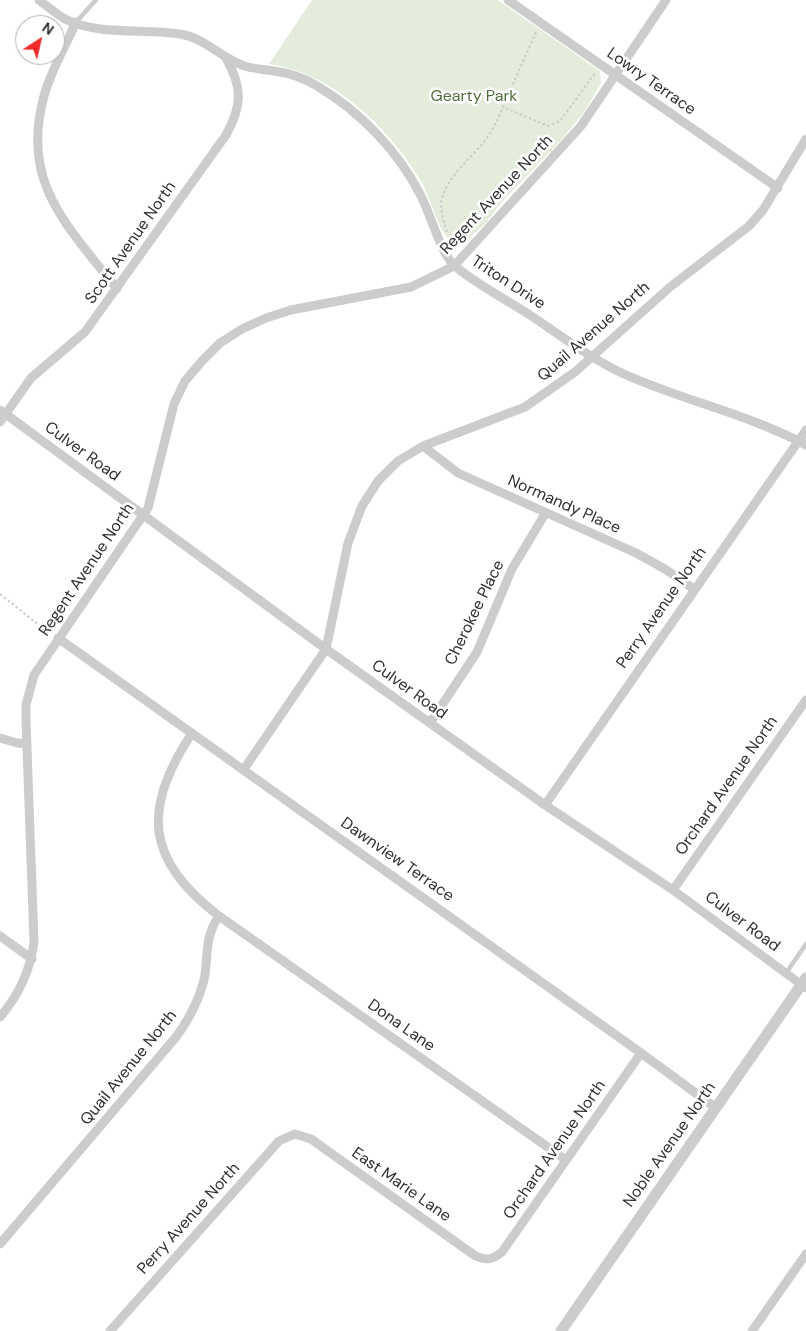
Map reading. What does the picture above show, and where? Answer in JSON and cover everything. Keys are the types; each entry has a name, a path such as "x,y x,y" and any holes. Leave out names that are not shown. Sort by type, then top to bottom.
{"street":[{"name":"Triton Drive","path":"39,0 66,19 96,27 181,34 205,43 226,58 244,66 295,76 316,85 348,107 387,145 406,170 421,195 439,239 454,266 593,357 623,374 748,417 802,443"},
{"name":"Lowry Terrace","path":"508,0 778,188"},
{"name":"Regent Avenue North","path":"0,1017 12,1003 23,984 32,959 34,942 26,705 29,689 54,636 148,508 174,404 185,381 220,343 242,329 266,318 291,310 411,287 454,266 563,148 600,99 614,75 666,0"},
{"path":"76,22 44,94 36,144 40,169 48,193 60,216 117,289"},
{"name":"Scott Avenue North","path":"2,415 31,378 85,332 220,143 234,120 239,105 234,73 226,58"},
{"name":"Quail Avenue North","path":"244,769 326,649 348,543 362,506 388,469 423,446 525,407 557,386 593,357 670,287 749,226 764,210 806,139"},
{"name":"Culver Road","path":"2,415 545,805 673,890 786,974 804,984"},
{"name":"Perry Avenue North","path":"545,805 694,589 802,443 806,430"},
{"name":"Normandy Place","path":"423,446 458,473 545,514 636,553 665,569 694,589"},
{"name":"Cherokee Place","path":"430,723 477,652 512,569 545,514"},
{"name":"Dawnview Terrace","path":"54,636 244,769 716,1108"},
{"name":"Orchard Avenue North","path":"673,890 806,700"},
{"path":"192,733 175,758 162,788 159,833 170,866 181,883 197,900 219,916"},
{"path":"0,738 27,744"},
{"name":"Quail Avenue North","path":"0,1244 190,1019 199,997 205,974 208,937 219,916"},
{"name":"Dona Lane","path":"219,916 566,1160"},
{"path":"0,936 32,959"},
{"name":"Noble Avenue North","path":"561,1331 804,984"},
{"name":"Orchard Avenue North","path":"490,1259 502,1252 641,1053"},
{"name":"Perry Avenue North","path":"110,1331 279,1141 295,1134"},
{"name":"East Marie Lane","path":"295,1134 311,1139 474,1256 490,1259"},
{"path":"752,1331 806,1254"}],"lane":[{"path":"76,22 96,0"},
{"path":"786,974 806,944"}],"path":[{"path":"450,238 443,220 442,199 450,181 485,140 497,122 540,22"},
{"path":"503,107 548,126 560,121 593,74 598,72"},
{"path":"0,594 54,636"}],"green space":[{"name":"Gearty Park","path":"312,0 498,0 600,71 601,83 585,111 564,137 500,204 487,222 465,242 454,244 444,233 425,188 408,161 375,123 337,91 315,78 293,69 269,64"}]}
